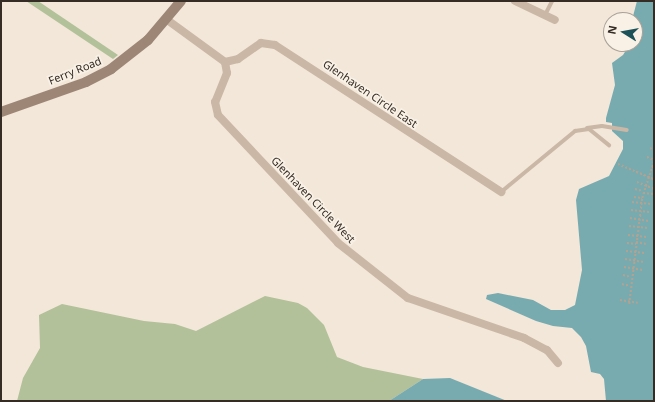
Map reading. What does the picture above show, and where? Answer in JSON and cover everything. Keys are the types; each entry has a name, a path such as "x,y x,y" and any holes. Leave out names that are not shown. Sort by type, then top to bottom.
{"main road":[{"name":"Ferry Road","path":"1,112 102,75 135,52 181,1"}],"street":[{"path":"515,1 555,20"},
{"path":"166,19 225,62"},
{"name":"Glenhaven Circle East","path":"225,62 238,59 261,43 275,45 501,192"},
{"name":"Glenhaven Circle West","path":"225,62 227,74 215,102 218,115 338,243 386,283 412,300 524,338 547,350 558,363"}],"lane":[{"path":"545,15 552,1"},
{"path":"501,192 535,166 567,136 585,128 602,126 627,130"},
{"path":"585,128 609,145"}],"path":[{"path":"650,148 654,150"},
{"path":"629,303 641,203 643,192 654,161 646,157"},
{"path":"618,164 654,179"},
{"path":"637,182 654,189"},
{"path":"635,189 653,194"},
{"path":"634,197 642,198"},
{"path":"632,202 651,204"},
{"path":"631,210 650,212"},
{"path":"630,218 649,221"},
{"path":"629,226 648,228"},
{"path":"628,235 647,237"},
{"path":"627,243 646,244"},
{"path":"626,251 645,253"},
{"path":"625,259 644,262"},
{"path":"624,267 643,270"},
{"path":"623,275 632,277"},
{"path":"622,284 631,286"},
{"path":"620,300 629,303 638,303"}],"green space":[{"path":"26,1 38,1 118,55 113,59"},
{"path":"265,296 298,303 307,308 324,325 337,357 363,367 423,379 389,401 17,401 23,378 40,348 39,315 62,304 144,321 175,324 196,331"}],"water":[{"path":"637,1 654,1 654,401 606,401 604,379 600,374 591,372 586,346 581,337 572,328 553,326 536,321 486,299 487,295 498,293 533,300 551,310 565,310 575,305 582,270 576,200 579,189 609,176 623,149 623,141 612,131 612,123 606,122 606,118 615,85 612,63 625,52 643,52 643,12 634,12"},
{"path":"450,378 507,401 389,401 423,379"}]}
